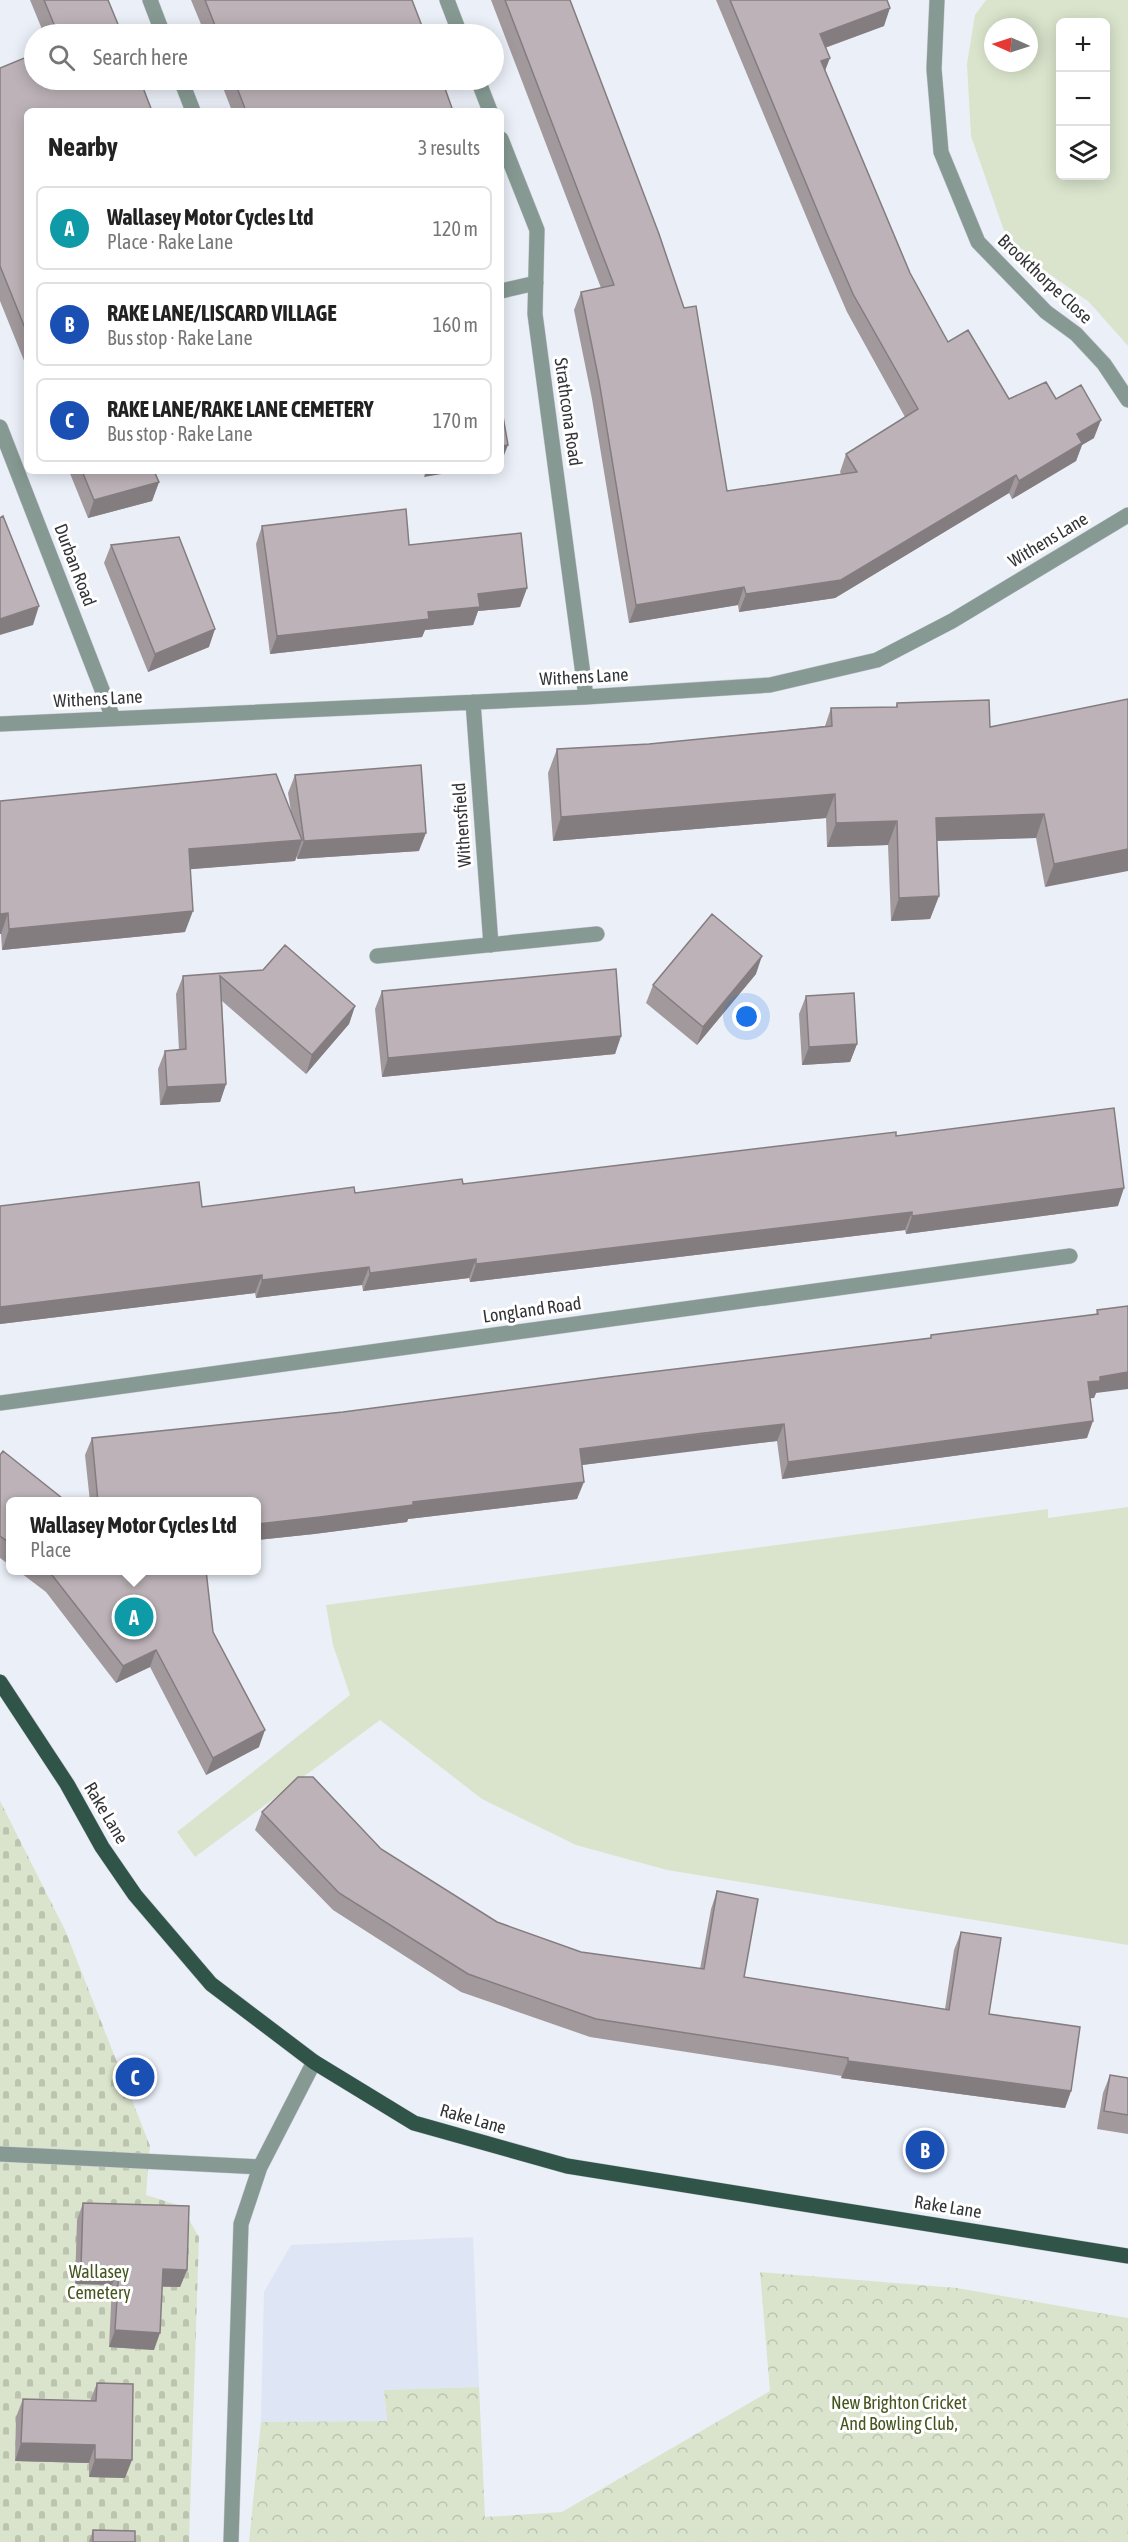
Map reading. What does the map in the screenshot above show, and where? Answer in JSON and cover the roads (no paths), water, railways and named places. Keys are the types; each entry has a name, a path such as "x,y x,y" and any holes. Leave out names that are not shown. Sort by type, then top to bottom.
{"main road":[{"name":"Rake Lane","path":"0,1682 67,1784 102,1847 172,1941 211,1984 314,2062 414,2123 567,2166 1128,2256"}],"street":[{"path":"150,0 159,24"},
{"path":"447,0 456,24"},
{"name":"Brookthorpe Close","path":"937,0 934,69 941,152 978,242 1046,312 1076,334 1104,364 1128,400"},
{"path":"185,90 192,108"},
{"path":"482,90 489,108"},
{"name":"Strathcona Road","path":"504,146 537,230 535,314 586,697"},
{"path":"504,290 536,283"},
{"name":"Durban Road","path":"0,427 113,718"},
{"name":"Withens Lane","path":"0,724 586,697 770,685 878,660 952,621 1128,515"},
{"name":"Withensfield","path":"472,702 491,945"},
{"path":"376,956 597,934"},
{"name":"Longland Road","path":"0,1403 1070,1256"},
{"path":"231,2542 241,2224 260,2167 314,2062"},
{"path":"0,2154 260,2167"}],"place":[{"name":"Wallasey Motor Cycles Ltd","path":"134,1617"},
{"name":"RAKE LANE/RAKE LANE CEMETERY","path":"135,2077"},
{"name":"RAKE LANE/LISCARD VILLAGE","path":"925,2150"}],"park label":[{"name":"Wallasey Cemetery","path":"99,2282"},
{"name":"New Brighton Cricket And Bowling Club,","path":"899,2413"}]}
